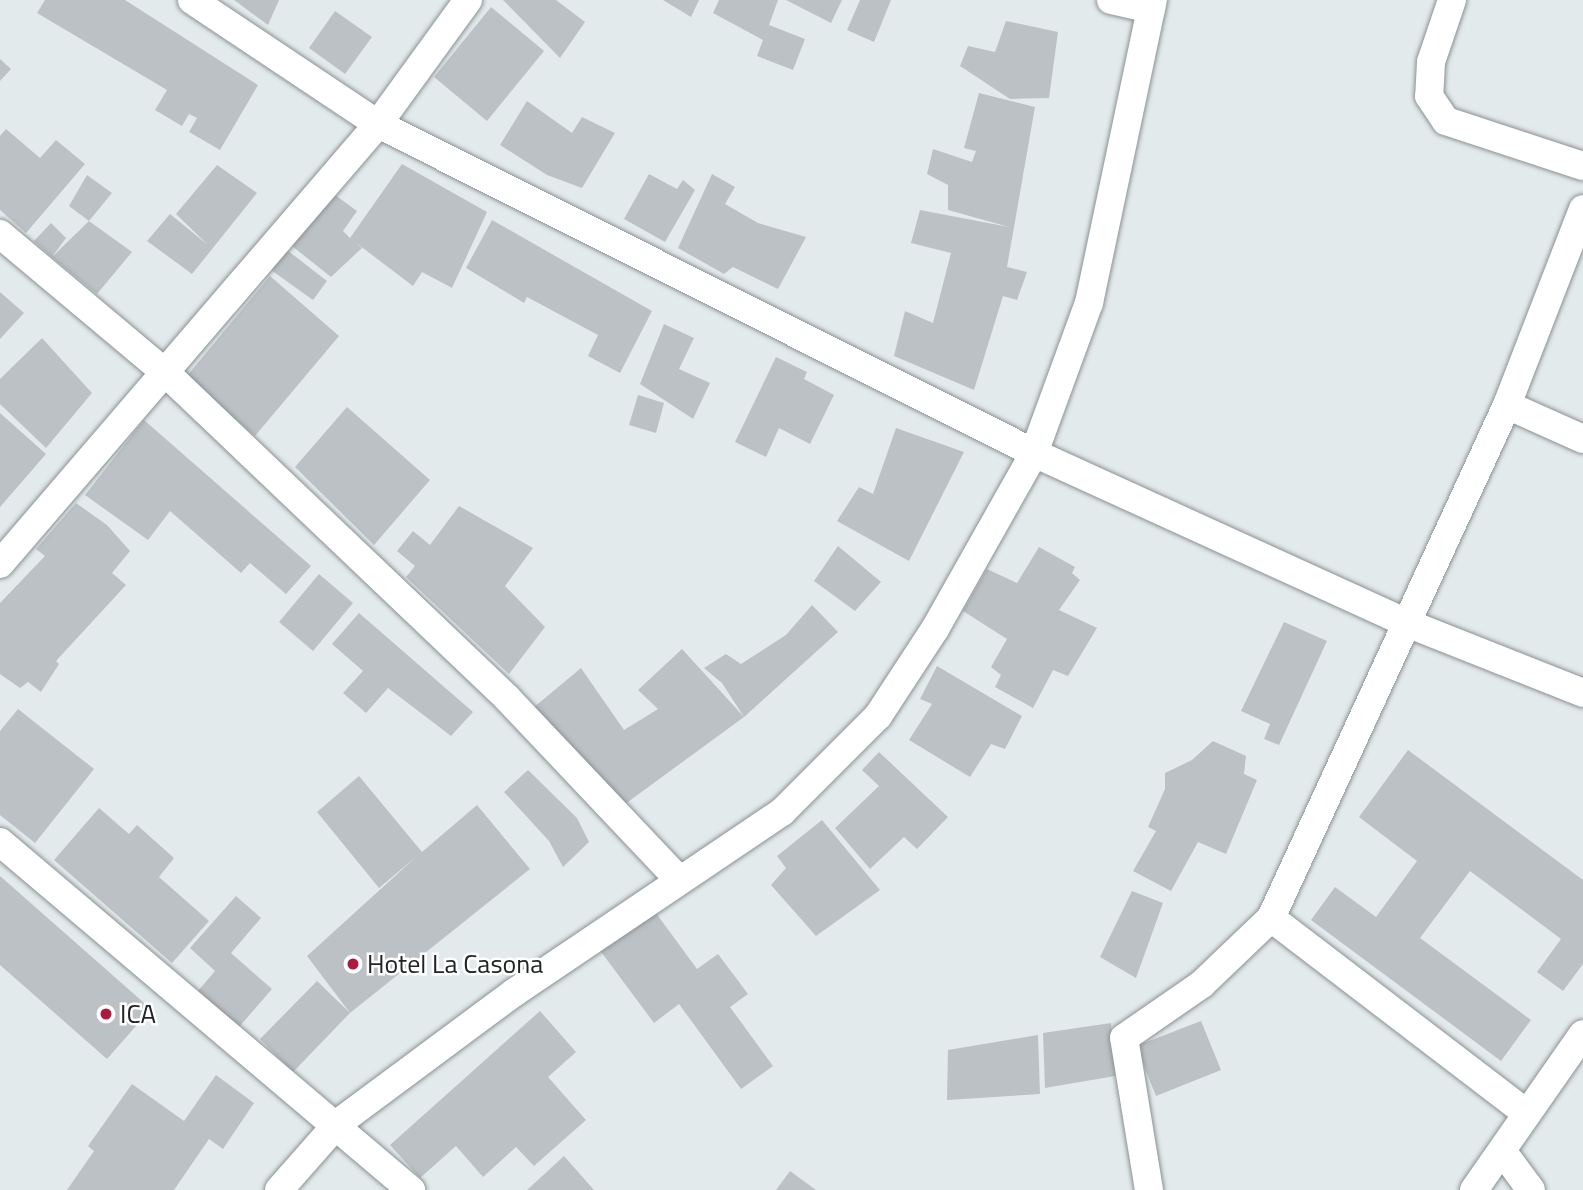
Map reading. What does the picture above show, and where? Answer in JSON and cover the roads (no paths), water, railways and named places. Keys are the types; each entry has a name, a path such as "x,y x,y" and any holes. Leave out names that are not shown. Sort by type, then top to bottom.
{"street":[{"path":"192,0 379,124 1034,453 1409,624 1583,693"},
{"path":"0,564 167,374 379,124 468,0"},
{"path":"279,1190 337,1124 677,878 782,812 878,716 935,629 1034,453 1089,303 1152,5 1111,0"},
{"path":"1452,0 1431,62 1429,85 1429,96 1446,121 1583,166"},
{"path":"1149,1190 1124,1038 1202,984 1271,918 1409,624 1507,405 1583,209"},
{"path":"0,234 167,374 508,699 677,878"},
{"path":"1507,405 1583,439"},
{"path":"0,842 337,1124 411,1190"},
{"path":"1271,918 1526,1113"},
{"path":"1474,1190 1583,1034"},
{"path":"1503,1152 1531,1190"}],"place":[{"name":"Hotel La Casona","path":"353,964"},
{"name":"ICA","path":"106,1014"}]}
